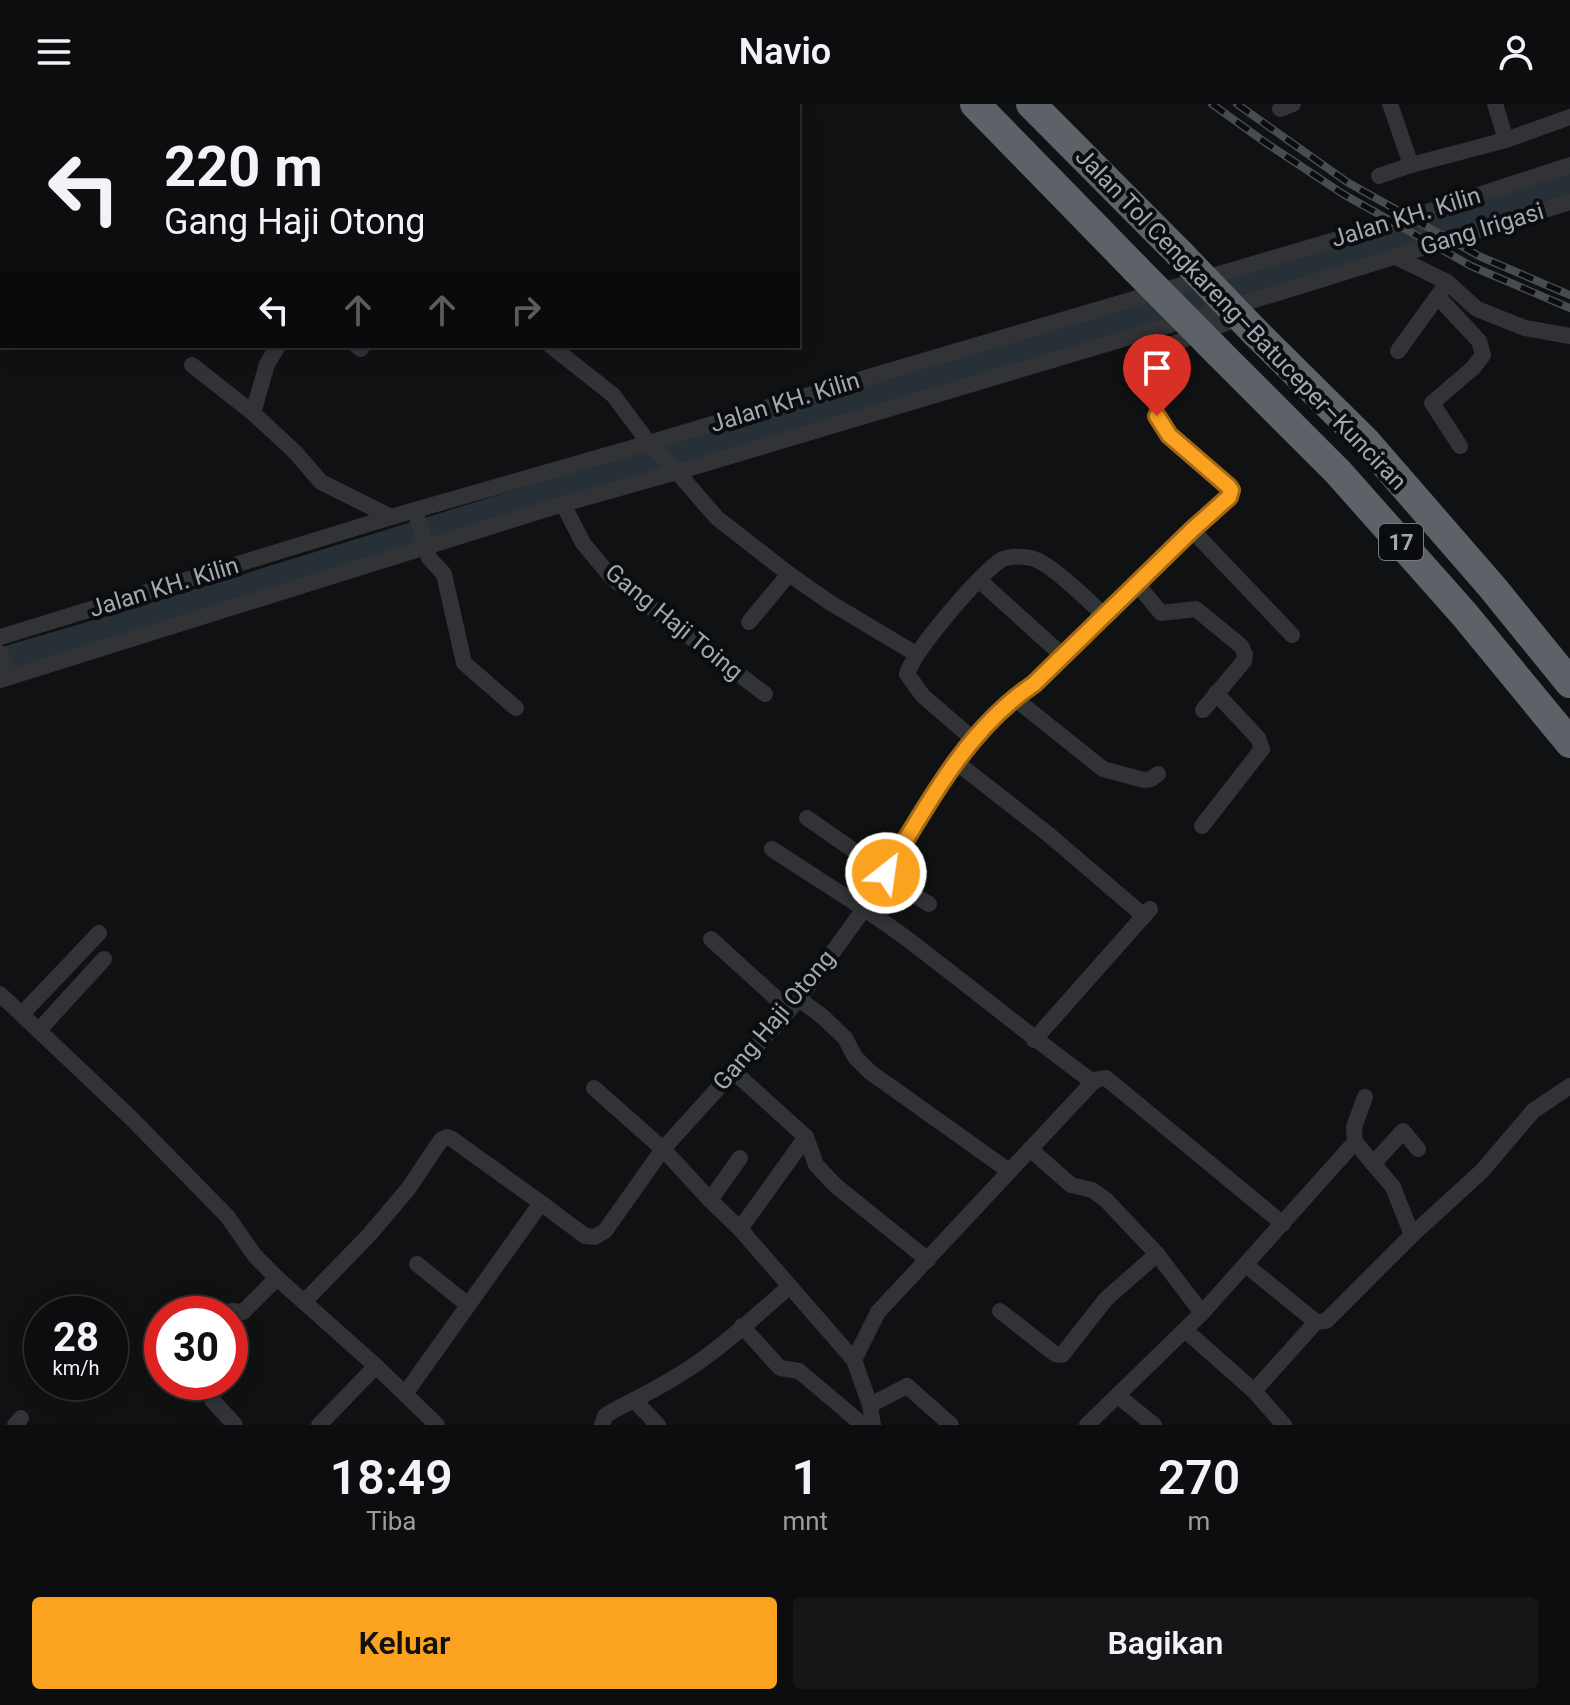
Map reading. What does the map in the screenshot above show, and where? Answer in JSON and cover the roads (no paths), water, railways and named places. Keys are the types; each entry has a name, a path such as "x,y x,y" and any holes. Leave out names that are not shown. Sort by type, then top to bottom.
{"highway":[{"name":"Jalan Tol Cengkareng–Batuceper–Kunciran","path":"975,104 1338,472 1464,614 1570,743"},
{"name":"Jalan Tol Cengkareng–Batuceper–Kunciran","path":"1031,104 1367,443 1492,587 1570,683"}],"street":[{"path":"1390,104 1411,165"},
{"path":"1495,104 1506,140"},
{"path":"1379,176 1506,140 1570,117"},
{"name":"Jalan KH. Kilin","path":"4,670 653,447 889,371 1396,222 1570,165"},
{"name":"Gang Irigasi","path":"1394,256 1570,202"},
{"path":"1394,256 1442,290 1477,309 1525,328 1570,336"},
{"name":"Jalan KH. Kilin","path":"0,637 391,517 421,528 563,504 1394,256"},
{"path":"1398,351 1442,290"},
{"path":"1442,290 1479,341 1483,355 1473,368 1432,403 1460,446"},
{"name":"Gang Haji Otong","path":"541,1203 585,1236 601,1235 663,1149 794,1004 864,909 925,808 974,740 1014,698 1034,684 1229,497 1231,490 1228,486 1169,435 1157,416 1152,394 1155,370 1173,344 1271,304 1281,292"},
{"path":"253,413 267,364 277,348"},
{"path":"554,348 613,395 653,447 717,518 829,602 916,654"},
{"path":"192,365 253,413 295,452 321,482 391,517"},
{"name":"Gang Haji Toing","path":"563,504 583,543 612,578 765,694"},
{"path":"421,528 429,558 444,574 464,663 516,708"},
{"path":"1192,530 1292,635"},
{"path":"974,740 923,696 907,674 916,654 979,580 1004,558 1029,557 1043,562 1104,615"},
{"path":"749,622 789,574"},
{"path":"979,580 1062,655"},
{"path":"1137,584 1161,613 1199,610 1241,646 1244,661 1203,710"},
{"path":"1202,826 1262,749 1258,738 1216,693"},
{"path":"1014,698 1103,769 1144,780 1158,774"},
{"path":"956,762 1147,913 1034,1040"},
{"path":"807,818 929,904"},
{"path":"772,849 864,909 1093,1082"},
{"path":"22,1014 99,933"},
{"path":"711,939 794,1004 823,1017 845,1038 855,1057 870,1072 1009,1171"},
{"path":"39,1030 104,959"},
{"path":"2,1001 22,1014 131,1118 227,1216 255,1256 277,1278 437,1425"},
{"path":"734,1072 806,1137 816,1165 836,1186 928,1260"},
{"path":"854,1360 878,1312 1099,1079 1106,1078 1283,1224"},
{"path":"1254,1391 1316,1322 1326,1321 1482,1171 1533,1111 1570,1086"},
{"path":"594,1088 663,1149 740,1229 854,1360 870,1405 873,1425"},
{"path":"1365,1097 1354,1127 1355,1142 1393,1187 1412,1235"},
{"path":"1373,1164 1403,1131 1418,1149"},
{"path":"304,1302 389,1212 441,1140 447,1137 541,1203 405,1394"},
{"path":"740,1229 806,1137"},
{"path":"1087,1425 1202,1313 1355,1142"},
{"path":"1030,1149 1071,1185 1092,1190 1106,1200 1157,1254 1202,1313"},
{"path":"710,1200 740,1158"},
{"path":"1000,1311 1055,1354 1062,1355 1106,1299 1157,1254"},
{"path":"417,1264 468,1305"},
{"path":"1246,1265 1316,1322"},
{"path":"248,1307 277,1278"},
{"path":"602,1425 605,1416 684,1372 709,1354 789,1287"},
{"path":"742,1326 780,1368 799,1371 863,1425"},
{"path":"1185,1330 1254,1391 1275,1422"},
{"path":"319,1425 376,1366"},
{"path":"870,1405 907,1386 951,1425"},
{"path":"1118,1396 1154,1425"},
{"path":"212,1400 235,1425"},
{"path":"634,1400 658,1425"}],"waterway":[{"path":"0,662 700,447 1459,223 1570,186"}],"railway":[{"path":"1212,104 1343,194 1471,266 1570,308"},
{"path":"1237,104 1347,182 1479,256 1570,295"}]}
